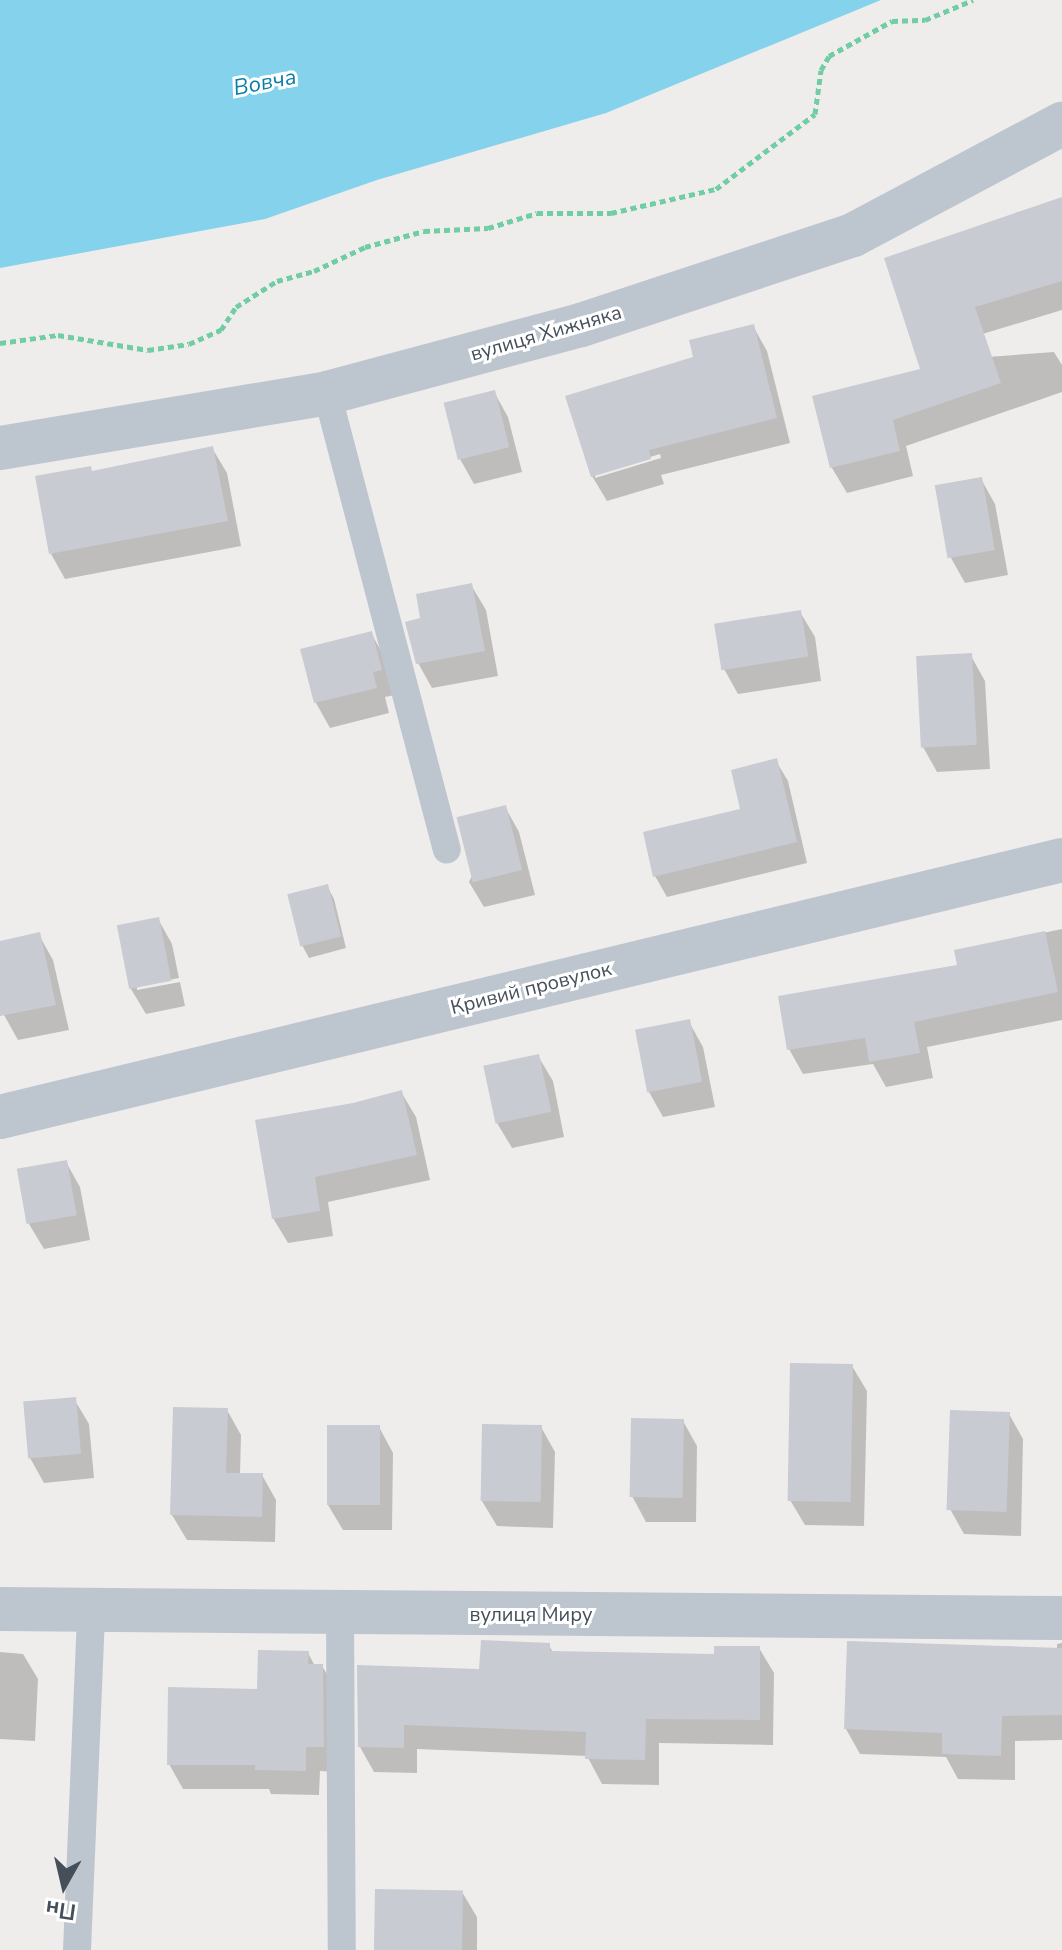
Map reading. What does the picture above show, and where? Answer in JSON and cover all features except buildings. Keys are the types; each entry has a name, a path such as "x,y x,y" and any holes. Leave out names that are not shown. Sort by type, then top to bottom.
{"street":[{"name":"вулиця Хижняка","path":"0,448 327,393 581,325 853,235 1062,124"},
{"name":"Кривий провулок","path":"0,1117 1062,860"},
{"name":"вулиця Миру","path":"0,1609 1062,1618"}],"lane":[{"path":"327,393 447,849"},
{"path":"77,1950 91,1610"},
{"path":"340,1613 342,1950"}],"path":[{"path":"0,343 58,335 148,350 189,344 221,330 236,307 277,281 314,271 365,247 424,231 488,228 537,213 611,213 716,189 815,114 821,70 829,56 892,21 925,20 973,0"}],"water":[{"name":"Вовча","path":"0,0 881,0 606,113 377,180 265,219 0,268"}]}
